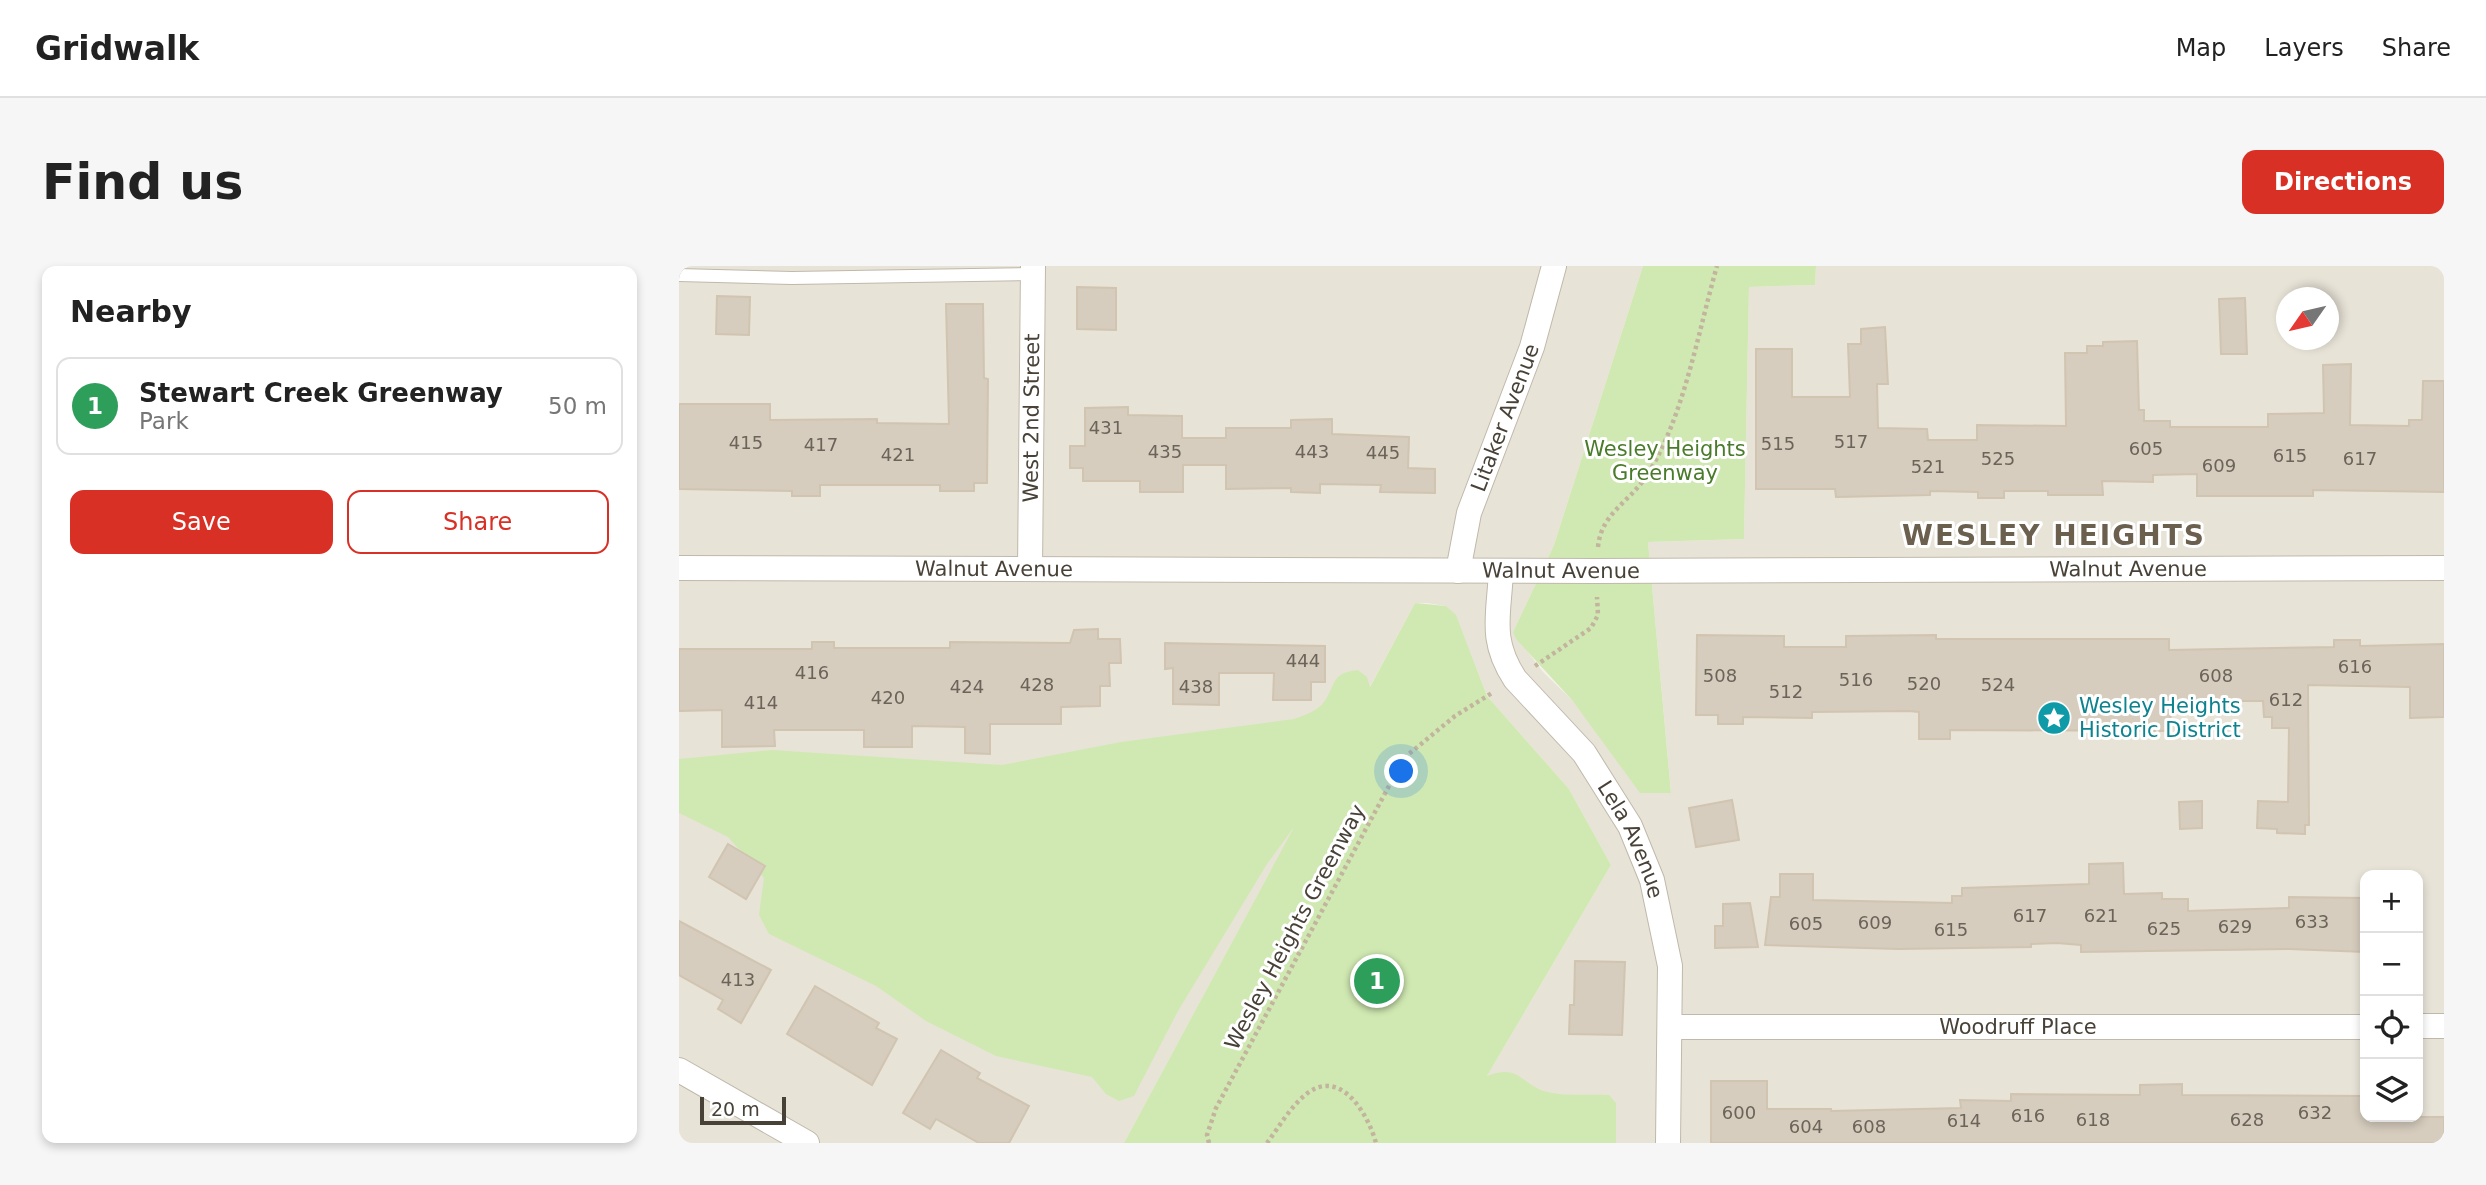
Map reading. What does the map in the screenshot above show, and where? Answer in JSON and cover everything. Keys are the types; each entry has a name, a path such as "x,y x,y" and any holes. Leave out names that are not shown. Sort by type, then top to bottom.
{"street":[{"name":"Litaker Avenue","path":"1458,571 1469,513 1532,347 1554,266"},
{"name":"West 2nd Street","path":"1030,568 1033,270"},
{"name":"Walnut Avenue","path":"679,568 1596,572 2444,568"},
{"name":"Lela Avenue","path":"1501,571 1496,631 1506,665 1515,679 1591,763 1630,826 1652,880 1670,966 1668,1143"},
{"path":"2423,1026 2444,1026"},
{"name":"Woodruff Place","path":"1670,1027 2360,1027"},
{"path":"679,1070 807,1143"}],"lane":[{"path":"679,275 792,278 1033,270"}],"path":[{"path":"1531,668 1591,628 1598,615 1598,542 1607,517 1644,480 1669,435 1717,266"},
{"name":"Wesley Heights Greenway","path":"1209,1143 1207,1135 1216,1108 1404,758 1455,716 1498,690"},
{"path":"1267,1143 1308,1093 1326,1087 1344,1091 1352,1097 1371,1126 1376,1143"}],"shaded area":[{"name":"Wesley Heights Historic District","path":"679,266 1643,266 1554,545 1513,632 1543,672 1572,700 1602,737 1641,793 1671,792 1648,542 1744,539 1749,287 1815,285 1816,266 2444,266 2444,1143 1601,1143 1474,1098 1611,865 1569,789 1487,696 1456,616 1446,606 1415,603 1124,1143 679,1143"}],"green space":[{"name":"Wesley Heights Greenway","path":"1643,266 1816,266 1815,285 1749,287 1744,539 1648,542 1671,793 1640,793 1572,700 1516,639 1513,632 1554,545"},
{"path":"1415,603 1446,606 1456,615 1487,696 1569,789 1611,865 1487,1076 1508,1072 1552,1093 1609,1095 1616,1103 1616,1143 1124,1143 1294,827 1267,864 1178,1011 1134,1096 1119,1101 1106,1094 1092,1077 996,1056 926,1021 876,986 769,934 759,915 764,878 728,837 679,813 679,759 772,750 1002,765 1121,742 1294,719 1321,705 1335,680 1349,671 1358,670 1367,677 1370,687"}],"building":[{"path":"1077,287 1116,288 1116,330 1077,329"},
{"path":"717,296 750,297 749,335 716,334"},
{"path":"2245,298 2247,354 2221,354 2219,299"},
{"path":"946,304 983,304 984,378 988,379 987,483 974,483 974,491 940,491 940,485 820,485 820,496 792,496 792,491 679,489 679,404 770,404 770,420 877,419 877,423 949,424"},
{"path":"1885,327 1888,384 1877,384 1878,428 1927,429 1928,440 1977,440 1977,425 2066,426 2065,353 2087,353 2087,346 2103,346 2103,342 2137,341 2139,410 2144,410 2144,421 2170,421 2170,427 2268,427 2268,414 2324,413 2323,365 2351,364 2350,425 2409,426 2409,420 2422,420 2423,381 2444,381 2444,492 2313,490 2313,496 2197,496 2197,474 2153,475 2153,482 2102,481 2103,495 2048,495 2048,491 2004,491 2004,498 1978,498 1978,492 1930,491 1930,495 1836,497 1835,489 1756,489 1756,349 1792,349 1792,397 1850,397 1848,344 1861,344 1861,329"},
{"path":"1128,407 1128,415 1182,416 1182,438 1226,438 1226,428 1291,428 1291,420 1332,419 1332,434 1409,437 1408,468 1435,469 1435,493 1380,492 1381,485 1320,484 1320,493 1291,492 1291,488 1226,489 1226,465 1183,465 1183,492 1140,492 1140,481 1083,481 1083,468 1070,468 1070,446 1085,446 1085,408"},
{"path":"1098,629 1098,639 1120,639 1121,663 1109,663 1110,686 1100,686 1100,706 1061,707 1061,724 990,724 990,754 965,753 965,727 912,726 912,747 864,747 864,730 774,730 775,746 722,747 722,710 679,711 679,649 812,649 812,642 834,642 834,648 950,648 950,642 1070,643 1074,630"},
{"path":"1697,635 1784,636 1784,647 1846,647 1846,636 1936,635 1936,639 2169,639 2169,650 2334,647 2334,640 2360,640 2360,646 2444,644 2444,717 2410,718 2410,687 2308,685 2309,825 2305,825 2305,834 2277,833 2277,829 2257,828 2258,801 2288,802 2289,728 2272,728 2272,717 2264,717 2263,701 2170,701 2171,731 1950,730 1950,739 1919,739 1919,712 1909,711 1812,712 1812,718 1743,717 1743,724 1718,724 1718,715 1696,715"},
{"path":"1165,643 1325,646 1325,682 1311,682 1311,700 1273,700 1274,673 1219,673 1219,705 1173,704 1173,668 1165,669"},
{"path":"1732,800 1739,840 1696,847 1689,808"},
{"path":"2202,801 2202,828 2180,829 2179,802"},
{"path":"728,844 765,866 746,899 709,877"},
{"path":"2123,863 2124,894 2162,893 2162,899 2188,899 2188,911 2289,908 2289,897 2360,898 2360,952 2289,949 2081,952 2081,945 2057,943 2031,944 2031,947 1899,949 1765,945 1771,897 1780,897 1780,874 1813,874 1813,900 1952,903 1952,896 1962,896 1962,888 2089,884 2089,864"},
{"path":"1750,903 1758,947 1715,948 1715,926 1723,926 1723,904"},
{"path":"679,921 771,970 741,1023 718,1009 723,1000 679,975"},
{"path":"1575,961 1625,962 1622,1035 1569,1034 1570,1005 1574,1005"},
{"path":"815,986 879,1023 876,1028 897,1039 872,1085 787,1034"},
{"path":"941,1050 980,1073 977,1078 1029,1106 1009,1143 979,1143 936,1119 930,1129 903,1113"},
{"path":"1711,1081 1767,1081 1767,1109 1831,1111 1961,1108 1960,1100 2011,1101 2011,1094 2140,1095 2140,1085 2182,1084 2182,1095 2360,1096 2360,1122 2423,1122 2423,1117 2444,1117 2444,1143 1711,1143"}],"place":[{"name":"Wesley Heights Historic District","path":"2054,718"},
{"name":"Stewart Creek Greenway","path":"1377,981"}],"district":[{"name":"WESLEY HEIGHTS","path":"2054,535"}]}
